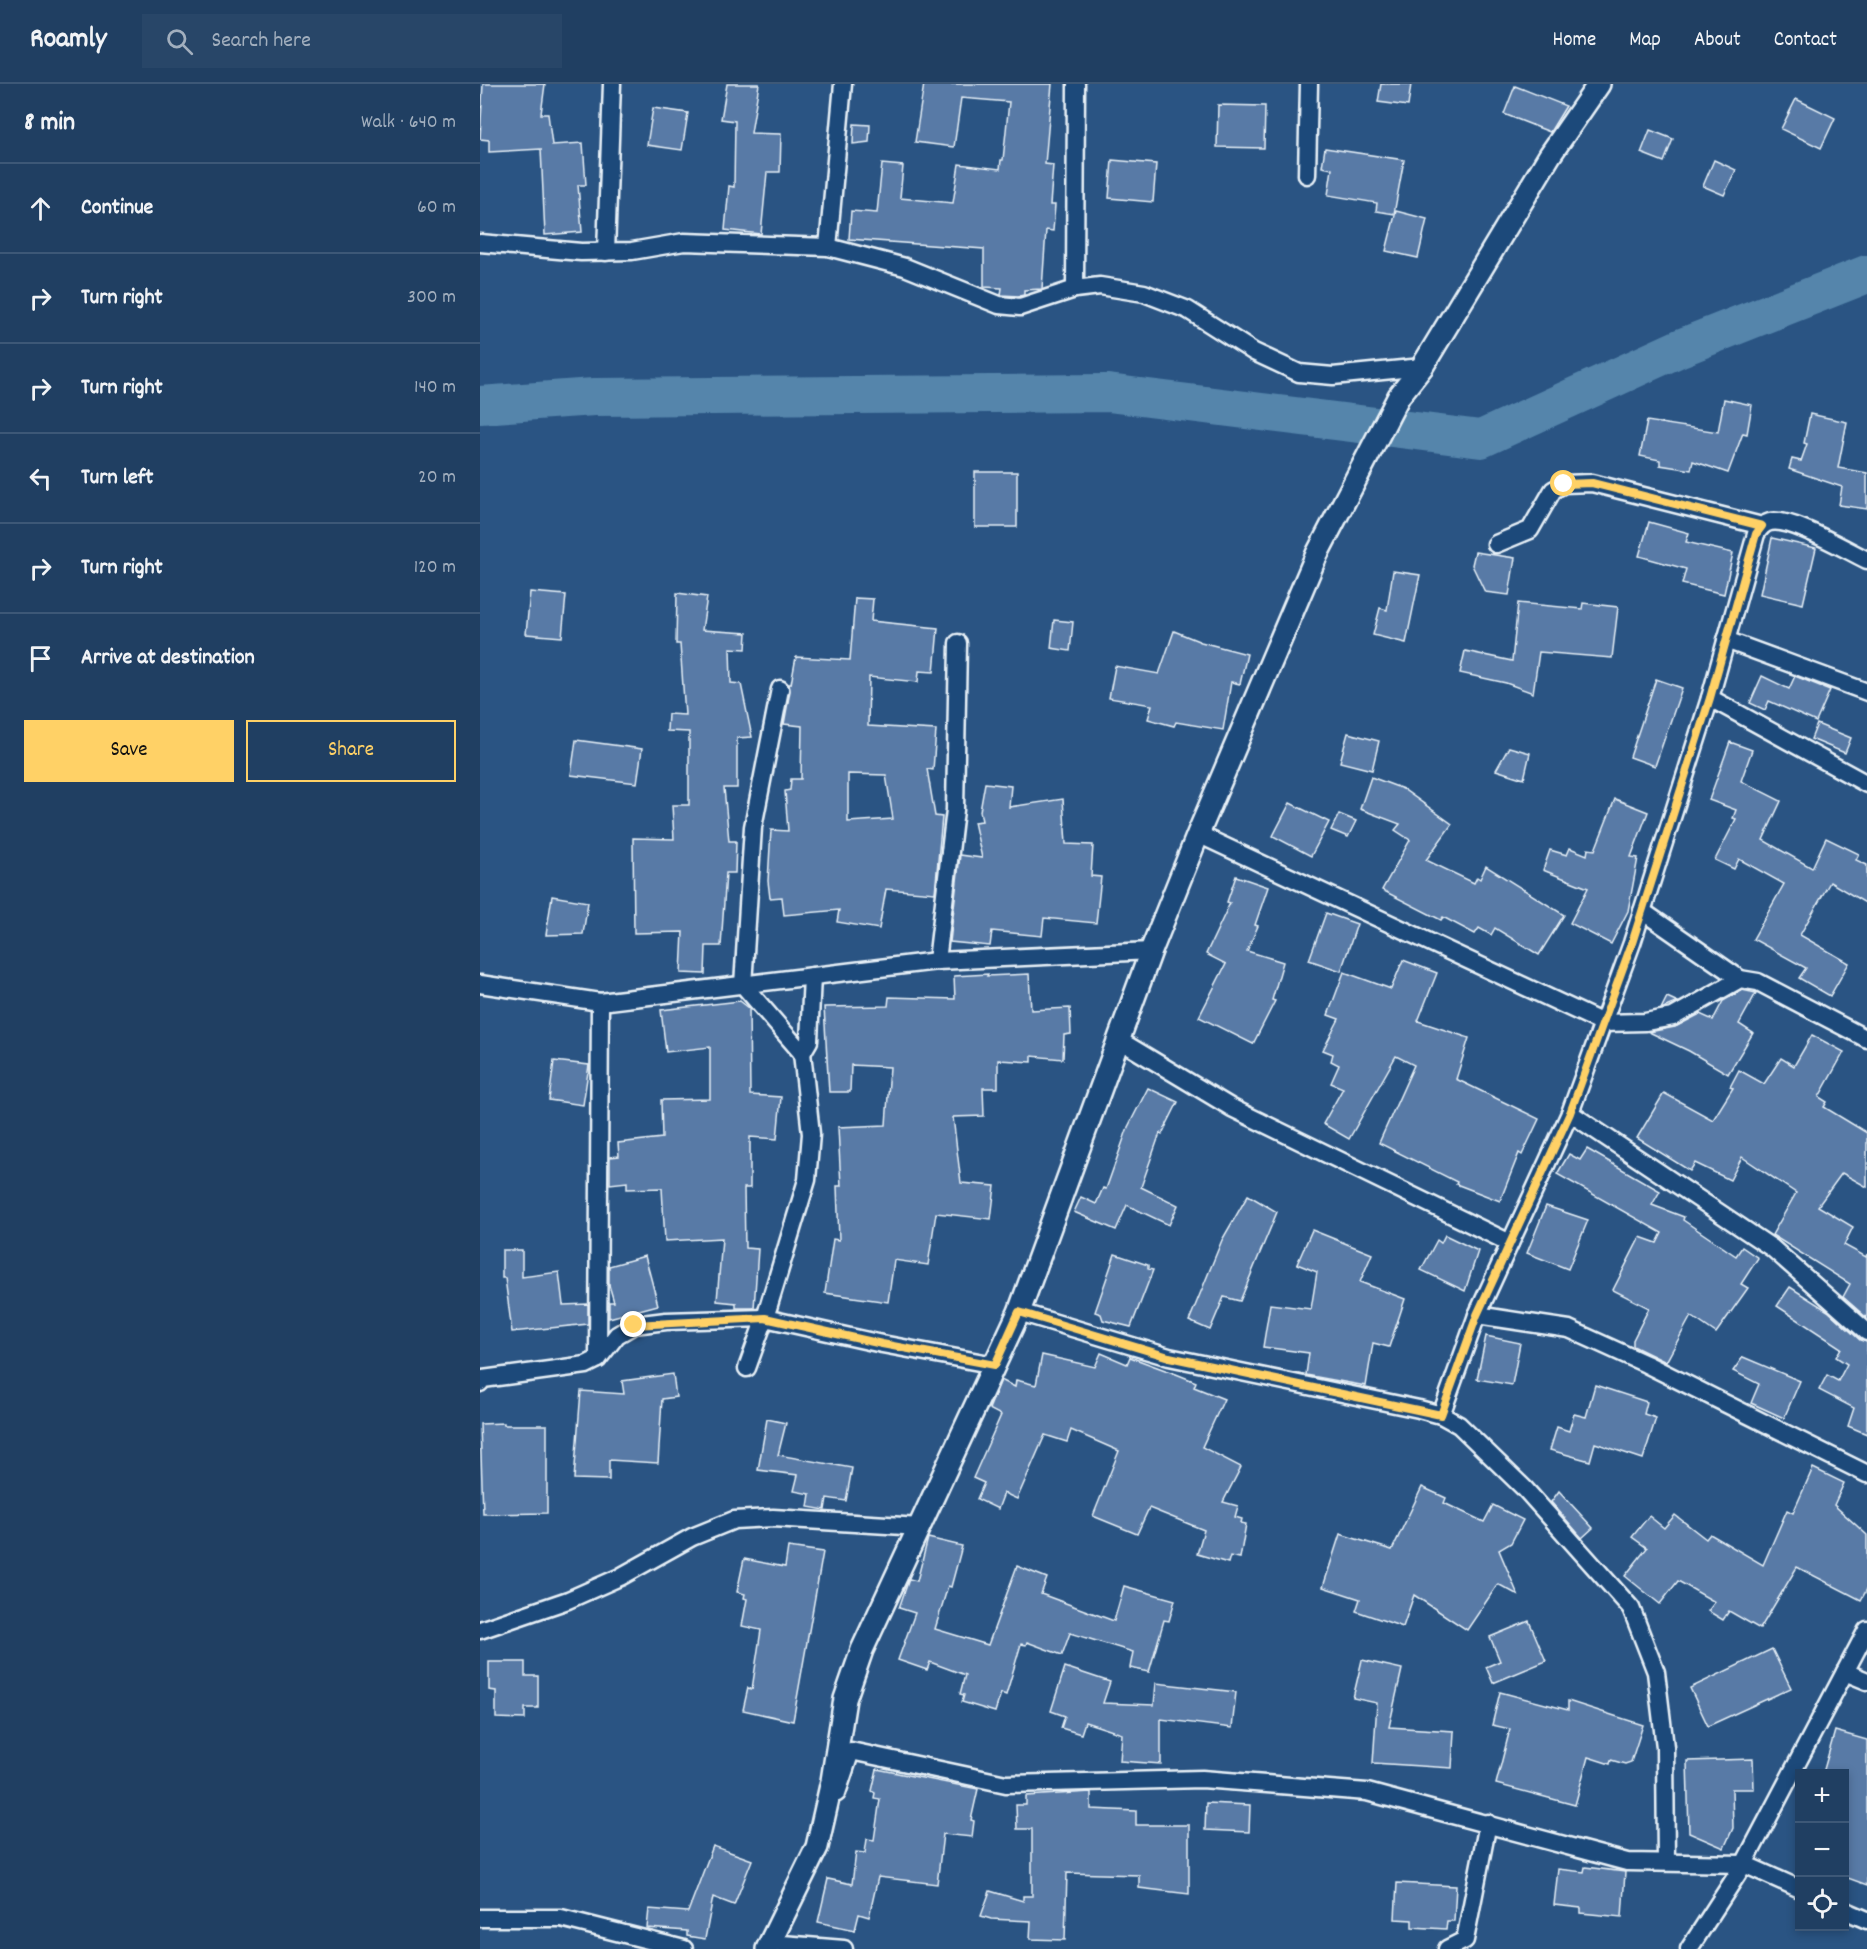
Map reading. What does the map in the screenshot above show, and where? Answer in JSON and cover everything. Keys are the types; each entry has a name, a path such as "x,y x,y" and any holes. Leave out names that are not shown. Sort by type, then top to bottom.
{"street":[{"path":"606,252 612,84"},
{"path":"828,247 843,84"},
{"path":"1075,289 1076,84"},
{"path":"1307,175 1309,84"},
{"path":"817,1847 832,1781 845,1699 862,1650 1019,1312 1151,951 1197,834 1317,554 1399,396 1422,367 1550,155 1599,84"},
{"path":"480,243 606,252 632,251 684,242 828,247 905,267 999,305 1020,307 1075,289 1100,286 1144,293 1188,310 1254,352 1299,373 1333,376 1422,367"},
{"path":"1496,544 1530,530 1544,502 1553,490 1564,484 1592,483 1762,526"},
{"path":"1441,1415 1477,1315 1570,1113 1603,1023 1642,911 1710,698 1756,534 1762,526 1773,522 1792,525 1867,560"},
{"path":"1726,640 1867,692"},
{"path":"937,961 954,820 958,643"},
{"path":"747,1368 765,1318 807,1180 811,1134 802,1053 743,985 753,827 780,689"},
{"path":"1710,698 1867,784"},
{"path":"1197,834 1603,1023 1645,1022 1673,1017 1740,979"},
{"path":"1642,911 1740,979 1758,982 1867,1039"},
{"path":"480,984 600,1002 937,961 1151,951"},
{"path":"802,1053 810,1041 812,976"},
{"path":"598,1359 600,1002"},
{"path":"1119,1040 1232,1108 1510,1243"},
{"path":"1570,1113 1772,1248 1867,1332"},
{"path":"1019,1312 1169,1357 1441,1415 1459,1425 1525,1489 1631,1608 1656,1672 1665,1747 1666,1861"},
{"path":"1477,1315 1569,1329 1656,1369 1867,1474"},
{"path":"480,1383 483,1380 586,1365 598,1359 617,1335 634,1325 765,1318 882,1344 995,1365"},
{"path":"480,1630 568,1600 620,1577 692,1537 734,1520 773,1518 920,1527"},
{"path":"1689,1949 1744,1864 1867,1630"},
{"path":"1845,1672 1867,1681"},
{"path":"844,1949 768,1946 817,1847 851,1752 1006,1784 1202,1779 1367,1791 1627,1862 1744,1864 1795,1887"},
{"path":"1446,1949 1465,1940 1488,1823"},
{"path":"1849,1912 1867,1920"},
{"path":"480,1918 561,1918 684,1949"}],"building":[{"path":"483,84 545,84 541,114 548,114 552,145 583,143 586,185 578,185 582,232 545,235 541,149 489,152 489,140 480,139"},
{"path":"727,84 759,84 751,133 781,134 780,172 767,172 761,234 725,230 729,186 734,187 735,121 721,119"},
{"path":"924,84 1052,84 1045,164 1053,165 1050,205 1055,205 1053,231 1046,230 1042,289 1024,290 1024,295 1019,296 1001,295 1002,288 984,287 984,249 849,239 851,211 877,213 882,164 903,166 900,198 953,203 959,164 1000,169 1009,102 961,98 954,147 915,142"},
{"path":"1381,84 1411,84 1408,106 1378,102"},
{"path":"1515,86 1566,106 1550,132 1504,114"},
{"path":"1796,99 1835,118 1821,148 1781,129"},
{"path":"1218,105 1265,106 1264,148 1217,147"},
{"path":"653,108 688,113 682,150 647,145"},
{"path":"854,124 870,125 869,142 853,144"},
{"path":"1650,130 1673,139 1664,162 1641,153"},
{"path":"1325,148 1404,160 1394,214 1376,211 1377,203 1328,195 1332,169 1322,167"},
{"path":"1112,160 1156,164 1153,202 1109,198"},
{"path":"1714,160 1736,170 1724,195 1703,186"},
{"path":"1396,211 1427,219 1418,258 1386,251"},
{"path":"1724,399 1752,405 1747,434 1743,433 1728,473 1693,461 1691,470 1660,465 1660,460 1640,456 1647,421 1718,432"},
{"path":"1810,414 1847,422 1838,468 1867,473 1867,509 1839,505 1842,487 1789,469 1792,459 1801,461 1807,444 1804,443"},
{"path":"975,472 1017,472 1017,527 975,527"},
{"path":"1649,522 1689,533 1686,542 1733,553 1724,594 1682,584 1686,569 1639,556"},
{"path":"1772,538 1816,548 1803,604 1760,594"},
{"path":"1475,552 1515,558 1509,595 1485,592 1472,565"},
{"path":"1393,571 1420,575 1406,643 1373,635 1380,608 1387,610"},
{"path":"530,592 566,595 562,637 526,634"},
{"path":"677,593 707,597 702,630 747,633 746,649 730,648 731,683 741,684 752,737 737,738 737,788 724,788 729,841 736,841 735,873 726,873 721,946 706,946 705,974 681,973 683,932 634,933 633,838 674,839 672,805 689,805 689,732 667,731 668,714 685,715 680,644 676,644"},
{"path":"855,598 873,599 871,621 938,628 934,672 919,671 918,682 869,677 868,726 936,730 933,770 927,769 935,816 942,817 935,893 886,889 879,929 837,922 839,910 784,915 782,897 770,898 768,881 771,830 788,831 785,791 790,790 791,779 801,779 802,726 784,724 790,691 789,684 791,684 796,657 850,660","holes":["848,774 886,775 893,819 848,822"]},
{"path":"1518,603 1582,609 1583,603 1618,607 1612,658 1539,652 1533,693 1506,683 1460,673 1465,651 1512,661"},
{"path":"1054,620 1073,622 1070,651 1051,648"},
{"path":"1174,631 1201,642 1247,654 1240,684 1231,682 1223,730 1176,722 1174,726 1148,719 1152,705 1109,698 1115,666 1159,674"},
{"path":"1762,676 1789,689 1795,676 1830,690 1816,722 1769,701 1765,710 1750,703"},
{"path":"1656,679 1682,688 1655,766 1630,757"},
{"path":"1817,724 1851,738 1845,753 1811,739"},
{"path":"1348,733 1379,741 1372,770 1340,762"},
{"path":"576,740 642,749 637,783 571,775"},
{"path":"1730,742 1752,750 1741,781 1781,801 1763,840 1812,868 1826,838 1859,854 1856,860 1867,865 1867,904 1830,882 1800,935 1849,963 1830,996 1799,978 1806,968 1753,939 1784,884 1739,859 1734,869 1715,860 1736,819 1733,818 1736,810 1709,800"},
{"path":"1509,747 1530,753 1524,779 1496,770"},
{"path":"1371,777 1403,789 1452,824 1426,860 1474,883 1477,877 1480,879 1486,866 1564,915 1539,955 1495,928 1491,935 1479,928 1475,934 1443,917 1441,920 1382,890 1410,840 1395,830 1400,824 1360,809"},
{"path":"985,783 1011,786 1009,807 1063,799 1066,844 1093,845 1091,876 1101,877 1096,923 1044,918 1042,936 992,931 990,946 950,942 960,855 982,858 974,822 982,821 980,811"},
{"path":"1615,799 1648,812 1631,857 1638,858 1628,911 1611,944 1570,923 1588,888 1543,870 1550,850 1567,855 1570,848 1587,855 1588,849 1595,850"},
{"path":"1290,803 1329,822 1311,856 1273,836"},
{"path":"1339,814 1356,821 1348,837 1331,830"},
{"path":"1236,876 1268,887 1255,925 1258,926 1247,951 1283,962 1272,1000 1275,1001 1253,1044 1199,1017 1226,964 1206,954 1230,903 1227,902"},
{"path":"552,896 588,902 583,934 546,935"},
{"path":"1326,913 1357,924 1341,971 1309,960"},
{"path":"1403,960 1437,973 1418,1021 1469,1038 1456,1079 1539,1119 1522,1155 1519,1153 1500,1201 1456,1184 1457,1182 1379,1143 1414,1065 1396,1056 1349,1139 1323,1124 1343,1088 1331,1083 1339,1065 1331,1061 1333,1054 1323,1050 1339,1019 1328,1015 1344,972 1391,989"},
{"path":"988,974 987,976 1029,974 1031,1010 1070,1008 1071,1034 1064,1035 1063,1059 1032,1056 1032,1062 998,1060 998,1088 983,1088 984,1116 953,1117 961,1183 995,1186 991,1219 936,1213 928,1265 894,1260 888,1302 825,1293 833,1239 839,1240 837,1186 841,1186 838,1127 886,1125 890,1067 851,1065 850,1092 829,1092 824,1007 888,1006 889,997 955,999 954,976"},
{"path":"1742,990 1756,993 1739,1024 1753,1033 1728,1074 1689,1051 1649,1032 1675,1027 1700,1014 1713,1020 1723,1001"},
{"path":"1667,997 1678,1002 1661,1009"},
{"path":"740,1001 749,1008 750,1095 781,1097 777,1139 750,1137 750,1188 744,1188 745,1248 758,1249 754,1308 736,1308 736,1303 717,1301 722,1238 665,1241 662,1188 627,1189 627,1182 610,1184 610,1157 619,1156 618,1143 662,1138 661,1100 710,1099 710,1047 666,1052 661,1010"},
{"path":"1812,1035 1844,1052 1819,1097 1827,1102 1824,1107 1867,1133 1867,1187 1842,1173 1818,1206 1853,1227 1844,1245 1866,1257 1867,1254 1867,1318 1843,1297 1850,1284 1772,1235 1796,1193 1742,1157 1730,1180 1695,1163 1690,1171 1637,1138 1664,1093 1713,1120 1733,1088 1730,1087 1739,1070 1764,1084 1781,1058 1794,1066"},
{"path":"554,1061 589,1065 583,1105 549,1100"},
{"path":"1148,1088 1178,1102 1162,1134 1160,1133 1141,1187 1178,1205 1169,1225 1127,1205 1116,1230 1074,1212 1081,1197 1096,1204 1103,1188 1106,1189 1128,1127"},
{"path":"1587,1149 1660,1191 1652,1205 1684,1217 1683,1220 1736,1256 1742,1247 1758,1258 1741,1284 1748,1288 1716,1333 1691,1316 1666,1362 1633,1346 1633,1340 1649,1308 1613,1290 1640,1237 1657,1243 1662,1233 1557,1174 1569,1154 1580,1160"},
{"path":"1248,1195 1277,1212 1240,1301 1224,1297 1210,1330 1189,1321 1222,1240"},
{"path":"1546,1206 1588,1220 1568,1269 1527,1253"},
{"path":"1312,1230 1372,1254 1360,1282 1405,1299 1389,1347 1373,1343 1366,1386 1306,1375 1309,1353 1263,1347 1270,1304 1311,1309 1317,1272 1297,1264"},
{"path":"1445,1235 1478,1251 1465,1291 1421,1270 1437,1240 1441,1243"},
{"path":"502,1250 522,1250 522,1277 559,1272 563,1305 588,1304 588,1324 512,1332 505,1278 502,1278"},
{"path":"1115,1254 1148,1265 1148,1269 1153,1270 1131,1327 1103,1320 1101,1314 1095,1312"},
{"path":"645,1256 658,1305 609,1318 609,1302 614,1302 609,1285 609,1266"},
{"path":"1790,1287 1828,1311 1860,1340 1867,1342 1867,1434 1848,1426 1854,1408 1819,1390 1827,1375 1838,1381 1847,1364 1836,1357 1841,1348 1777,1306"},
{"path":"1486,1336 1520,1343 1512,1385 1477,1379"},
{"path":"1101,1353 1127,1364 1130,1357 1176,1374 1196,1382 1194,1387 1224,1399 1202,1447 1241,1467 1223,1502 1238,1506 1235,1517 1242,1519 1241,1523 1246,1524 1240,1558 1230,1556 1228,1563 1197,1554 1204,1530 1149,1508 1137,1534 1093,1516 1119,1451 1071,1430 1067,1442 1045,1435 1017,1499 1004,1493 998,1509 977,1499 984,1483 973,1478 1001,1415 989,1409 1001,1380 1015,1387 1016,1380 1036,1385 1042,1355 1095,1367"},
{"path":"1743,1357 1800,1381 1784,1418 1751,1403 1759,1384 1733,1371"},
{"path":"673,1374 676,1397 662,1399 658,1463 609,1460 609,1480 574,1479 581,1391 624,1394 622,1381"},
{"path":"1595,1385 1647,1402 1644,1414 1656,1418 1643,1459 1595,1443 1590,1461 1550,1450 1557,1427 1569,1431 1574,1414 1586,1417"},
{"path":"767,1419 786,1423 778,1455 852,1468 846,1501 827,1498 825,1510 808,1507 810,1494 794,1491 798,1475 758,1470"},
{"path":"504,1423 504,1425 547,1425 547,1513 483,1514 480,1424"},
{"path":"1813,1468 1844,1483 1834,1505 1867,1535 1867,1589 1861,1600 1797,1567 1760,1629 1729,1611 1723,1620 1708,1611 1715,1602 1678,1581 1660,1604 1625,1576 1647,1548 1632,1537 1649,1516 1664,1528 1675,1515 1706,1539 1710,1534 1763,1565 1787,1510 1793,1513"},
{"path":"1422,1487 1446,1498 1444,1503 1484,1522 1493,1505 1523,1520 1511,1543 1499,1550 1518,1595 1498,1584 1467,1630 1414,1595 1403,1627 1356,1611 1360,1599 1323,1587 1340,1534 1392,1550"},
{"path":"1559,1491 1593,1528 1582,1538 1551,1502"},
{"path":"928,1538 962,1546 951,1587 948,1586 935,1629 988,1645 1017,1566 1047,1578 1041,1594 1114,1621 1124,1586 1175,1600 1169,1621 1164,1620 1149,1672 1130,1668 1133,1652 1070,1633 1062,1655 1027,1642 1026,1645 1021,1644 1006,1695 1001,1693 995,1712 962,1702 964,1695 960,1694 965,1675 930,1662 927,1670 898,1660 915,1613 899,1608 909,1579 917,1581"},
{"path":"788,1547 823,1552 793,1721 743,1710 748,1688 752,1689 761,1630 742,1626 747,1599 744,1598 745,1594 737,1592 744,1559 785,1567"},
{"path":"1529,1621 1546,1661 1493,1683 1486,1667 1500,1661 1490,1637"},
{"path":"1772,1649 1791,1688 1708,1726 1690,1688"},
{"path":"1362,1660 1402,1669 1389,1727 1454,1731 1452,1768 1373,1763 1377,1703 1353,1698"},
{"path":"489,1662 525,1662 525,1676 538,1676 538,1708 525,1708 525,1719 496,1718 496,1691 489,1690"},
{"path":"1065,1667 1110,1682 1103,1703 1154,1705 1156,1683 1236,1692 1232,1728 1161,1719 1161,1764 1120,1761 1122,1734 1085,1722 1081,1734 1061,1728 1065,1716 1051,1711"},
{"path":"1500,1692 1568,1710 1568,1701 1643,1725 1631,1762 1625,1764 1611,1760 1610,1764 1588,1757 1575,1805 1496,1784 1510,1729 1492,1725"},
{"path":"1835,1731 1867,1740 1867,1885 1849,1878 1849,1769 1824,1769"},
{"path":"1753,1759 1754,1789 1732,1789 1733,1828 1724,1848 1689,1833 1687,1761"},
{"path":"877,1769 978,1789 971,1820 974,1821 972,1837 943,1834 937,1884 878,1877 869,1917 859,1914 855,1930 818,1922 828,1879 852,1884 856,1852 865,1853 867,1839 874,1840 880,1799 874,1798 875,1793 872,1791"},
{"path":"1091,1792 1091,1809 1136,1811 1136,1825 1189,1825 1189,1894 1139,1888 1139,1875 1067,1873 1065,1940 1030,1939 1031,1921 991,1919 981,1916 990,1891 1023,1901 1023,1896 1032,1896 1032,1829 1017,1829 1016,1805 1026,1805 1026,1796"},
{"path":"1206,1803 1250,1805 1249,1832 1205,1830"},
{"path":"713,1846 752,1860 734,1905 713,1897 705,1939 687,1936 687,1931 647,1928 649,1909 688,1912"},
{"path":"1585,1867 1625,1872 1622,1917 1581,1913 1581,1908 1554,1905 1558,1869 1584,1872"},
{"path":"1397,1883 1456,1886 1454,1921 1447,1921 1446,1929 1412,1927 1412,1920 1395,1919"}],"waterway":[{"path":"480,405 594,397 1108,393 1481,439 1680,348 1867,274"}],"route":[{"path":"634,1325 765,1318 882,1344 995,1365 1019,1312 1169,1357 1441,1415 1477,1315 1570,1113 1632,943 1710,698 1756,534 1762,526 1592,483 1564,484"}]}
